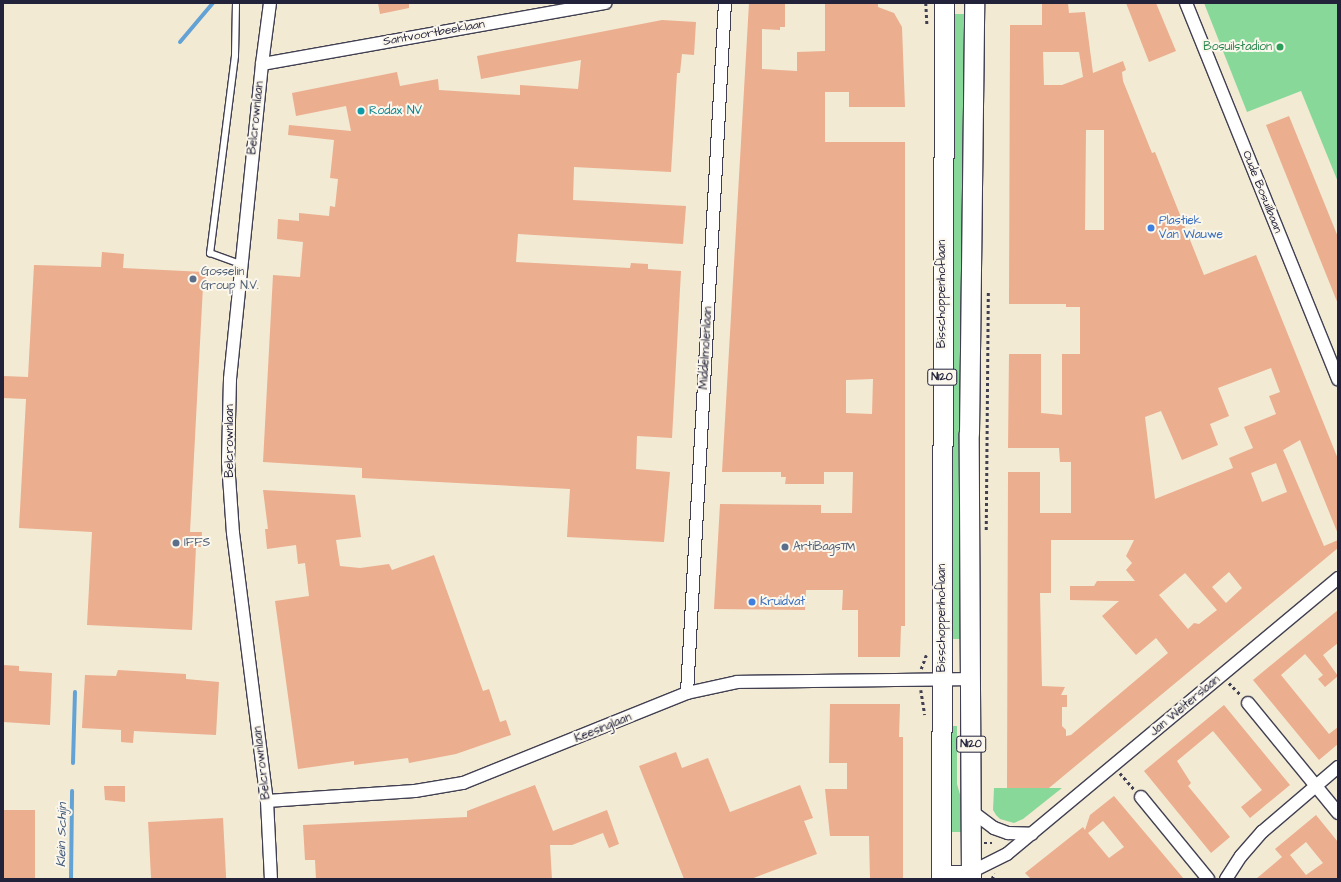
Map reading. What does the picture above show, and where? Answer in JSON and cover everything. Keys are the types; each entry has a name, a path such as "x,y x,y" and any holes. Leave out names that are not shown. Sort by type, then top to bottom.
{"main road":[{"name":"Bisschoppenhoflaan","path":"941,875 944,3"},
{"name":"N120","path":"971,876 969,433 974,3"}],"street":[{"name":"Belcrownlaan","path":"270,3 262,64 230,379 228,462 233,533 267,801 271,879"},
{"name":"Santvoortbeeklaan","path":"262,64 606,3"},
{"name":"Middelmolenlaan","path":"687,693 725,3"},
{"name":"Oude Bosuilbaan","path":"1186,3 1338,380"},
{"name":"Jan Welterslaan","path":"941,875 971,876 1007,854 1338,578"},
{"name":"Bisschoppenhoflaan","path":"942,681 971,679"},
{"name":"Keesinglaan","path":"267,801 415,791 463,783 687,693 737,682 942,681"},
{"path":"1248,703 1338,813"},
{"path":"1226,879 1241,856 1262,832 1338,767"},
{"path":"1141,797 1208,879"},
{"path":"970,810 994,828 1008,833 1032,834"}],"lane":[{"path":"236,3 234,56 210,253 241,264"}],"path":[{"path":"986,538 988,286"},
{"path":"1222,675 1248,703"},
{"path":"1114,766 1141,797"}],"green space":[{"name":"Bosuilstadion","path":"1204,3 1338,3 1338,182 1301,91 1247,112"},
{"path":"949,14 965,14 965,639 949,639"},
{"path":"948,726 957,726 957,784 963,805 962,832 952,832 952,747"},
{"path":"994,788 1062,788 1023,819 1014,823 1000,819 993,810"}],"building":[{"path":"378,3 409,3 409,8 380,14"},
{"path":"749,3 785,4 785,27 780,27 780,30 762,29 762,69 797,71 797,52 825,51 825,4 878,4 878,7 894,13 902,27 905,107 849,107 849,92 825,92 825,142 905,142 905,626 901,626 900,657 858,657 858,610 842,610 843,590 806,590 805,610 714,609 720,504 821,505 821,513 852,513 853,472 824,472 824,484 785,484 786,477 781,477 781,472 722,472","holes":["873,379 872,414 846,413 846,380"]},
{"path":"1042,3 1068,3 1069,13 1085,12 1093,73 1123,61 1126,70 1122,72 1123,81 1152,153 1155,152 1204,275 1256,255 1338,459 1338,534 1300,440 1283,450 1324,546 1338,540 1338,548 1049,788 1007,788 1008,472 1040,472 1040,513 1071,513 1071,462 1060,462 1059,448 1008,448 1009,354 1041,354 1041,413 1062,415 1062,354 1080,354 1080,307 1066,307 1066,304 1009,304 1010,25 1042,25","holes":["1043,52 1079,52 1083,77 1062,85 1044,85","1086,130 1104,130 1104,230 1085,230","1271,368 1280,392 1269,396 1276,414 1244,427 1253,448 1229,458 1233,468 1155,499 1145,417 1161,411 1182,460 1218,445 1210,424 1229,416 1218,388","1276,463 1287,492 1262,502 1251,473","1051,540 1134,540 1126,556 1132,563 1126,570 1135,581 1097,581 1094,586 1070,586 1070,600 1119,601 1102,616 1136,655 1156,638 1168,653 1071,735 1066,736 1066,730 1062,726 1062,707 1067,707 1067,695 1061,695 1065,687 1042,686 1040,593 1051,593","1229,572 1242,588 1226,603 1212,587","1185,573 1217,610 1199,624 1194,623 1188,629 1159,595"]},
{"path":"1126,3 1156,3 1176,51 1149,62"},
{"path":"662,20 696,22 694,55 682,54 680,73 677,73 671,172 574,167 573,200 686,206 683,244 518,234 516,262 630,268 631,263 648,264 648,269 681,271 672,438 637,436 636,469 670,472 664,542 567,537 570,489 362,478 362,468 263,462 273,275 300,277 303,242 277,239 278,219 299,221 299,213 329,216 330,206 335,207 338,179 330,178 334,140 288,135 289,125 351,131 346,106 296,116 292,93 397,72 400,86 438,79 439,90 520,95 520,85 578,89 581,60 481,79 477,56"},
{"path":"1289,116 1338,237 1338,304 1266,125"},
{"path":"102,252 124,254 123,268 204,272 207,275 206,286 203,286 190,532 202,532 201,547 196,547 192,630 87,625 92,532 19,528 26,399 3,398 3,376 28,377 34,265 101,267"},
{"path":"263,490 355,495 361,537 336,540 340,566 360,568 389,564 392,570 434,555 483,691 489,689 500,722 506,720 511,735 456,754 409,763 408,758 354,765 354,761 298,769 275,601 309,596 305,563 298,564 296,545 267,549 265,529 268,529"},
{"path":"1338,610 1338,643 1323,655 1338,676 1325,687 1318,679 1323,675 1305,654 1281,675 1329,734 1338,727 1338,744 1319,760 1253,680"},
{"path":"3,665 19,666 19,671 52,673 50,725 3,722"},
{"path":"118,670 186,674 186,679 219,682 216,735 134,731 133,743 121,742 121,730 82,728 85,675 116,676"},
{"path":"830,704 900,704 899,737 903,737 903,879 870,879 869,836 830,836 825,789 847,789 847,763 829,763"},
{"path":"1224,705 1290,785 1250,818 1241,807 1262,790 1213,731 1177,761 1191,783 1188,786 1230,837 1211,853 1144,771"},
{"path":"676,752 682,768 708,758 730,812 800,785 813,818 804,821 817,854 751,879 684,879 639,766"},
{"path":"535,785 553,831 607,810 619,844 609,848 603,833 572,845 550,845 552,879 316,879 315,860 305,860 303,825 467,817 467,811"},
{"path":"104,786 125,786 125,802 105,800"},
{"path":"1114,796 1184,879 1031,879 1025,873 1083,827 1085,830 1090,815","holes":["1103,821 1124,847 1109,858 1088,833"]},
{"path":"3,810 35,810 35,879 3,879"},
{"path":"1316,815 1338,842 1338,879 1256,879 1282,857 1275,849","holes":["1306,842 1323,863 1306,875 1290,855"]},
{"path":"223,818 226,879 151,879 148,822"}],"waterway":[{"name":"Klein Schijn","path":"180,42 213,3"},
{"name":"Klein Schijn","path":"73,763 75,692"},
{"name":"Klein Schijn","path":"71,879 72,791"}],"place":[{"name":"Bosuilstadion","path":"1280,47"},
{"name":"Rodax NV","path":"361,111"},
{"name":"Plastiek Van Wauwe","path":"1151,228"},
{"name":"Gosselin Group N.V.","path":"193,279"},
{"name":"IFFS","path":"176,543"},
{"name":"ArtiBags™","path":"785,547"},
{"name":"Kruidvat","path":"752,602"}]}
